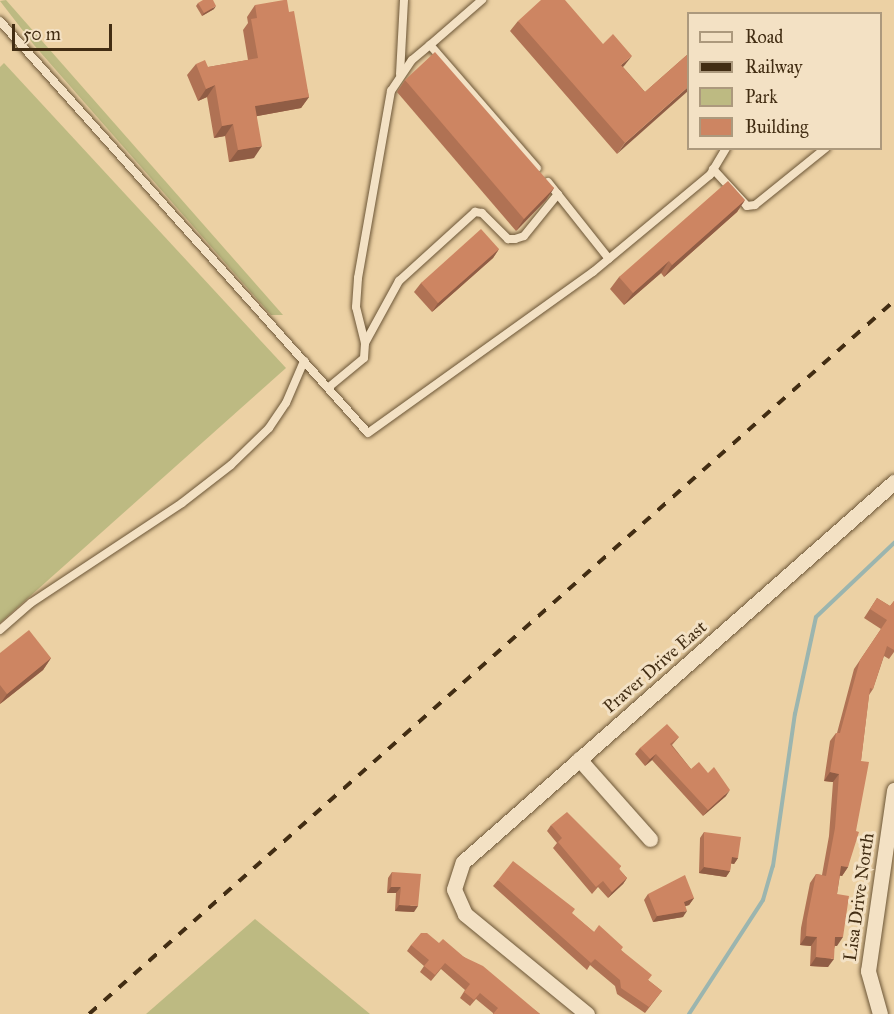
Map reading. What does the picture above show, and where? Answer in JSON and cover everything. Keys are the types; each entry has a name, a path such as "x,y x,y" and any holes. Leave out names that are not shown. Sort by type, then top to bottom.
{"street":[{"name":"Praver Drive East","path":"587,1014 465,914 454,889 462,862 894,482"},
{"path":"579,759 650,839"},
{"name":"Lisa Drive North","path":"880,1014 868,971 892,820 894,790"}],"lane":[{"path":"400,74 404,0"},
{"path":"329,387 364,358 365,344 356,307 358,278 391,91 400,74 482,0"},
{"path":"0,21 368,433 609,259 713,169 725,150"},
{"path":"430,45 558,194 609,259"},
{"path":"713,169 747,206 755,205 824,150"},
{"path":"365,344 399,281 475,212 482,213 508,239 515,239 524,236 558,194"},
{"path":"0,630 31,603 182,503 231,465 269,428 286,403 304,361"}],"green space":[{"path":"6,0 283,315 271,315 34,45 0,1"},
{"path":"4,63 286,368 0,623 0,67"},
{"path":"255,919 370,1014 146,1014"}],"building":[{"path":"203,0 213,0 216,6 204,13 198,3"},
{"path":"287,0 289,12 294,11 309,97 255,106 262,146 238,150 233,124 222,126 215,85 206,89 196,64 205,60 208,67 258,58 251,19 257,18 255,5"},
{"path":"541,0 565,0 603,44 613,34 632,56 621,65 645,92 687,55 687,88 625,143 518,21"},
{"path":"435,52 554,188 524,219 405,80"},
{"path":"728,181 745,200 672,265 669,261 633,293 619,277"},
{"path":"481,229 499,249 438,303 421,283"},
{"path":"877,598 890,606 894,601 894,650 887,646 873,689 870,688 861,761 869,762 856,831 859,832 848,867 841,866 837,894 849,896 843,937 835,937 834,959 816,957 817,937 806,936 807,919 816,874 826,876 835,828 839,774 830,772 836,733 840,733 860,660 887,620 870,609"},
{"path":"29,630 51,658 7,694 0,685 0,653"},
{"path":"667,724 679,737 670,744 691,769 699,762 708,773 714,767 730,790 708,810 656,754 650,759 640,748"},
{"path":"567,812 621,866 619,869 627,878 612,892 603,881 596,887 558,842 562,838 551,825"},
{"path":"704,832 741,837 738,858 732,857 730,871 704,867"},
{"path":"513,861 575,909 572,913 594,932 599,925 623,947 621,950 652,975 648,980 662,991 649,1007 621,988 620,980 595,959 591,963 498,880"},
{"path":"392,872 421,874 418,906 399,905 401,887 391,887"},
{"path":"685,875 694,898 684,902 687,911 657,916 648,894"},
{"path":"421,933 427,933 439,943 443,939 464,957 483,966 540,1014 493,1014 498,1008 480,993 474,1000 464,992 470,984 445,963 435,975 424,966 429,960 411,945"}],"waterway":[{"path":"689,1014 763,900 773,866 795,714 816,617 894,543"}],"railway":[{"path":"89,1014 894,301"}]}
